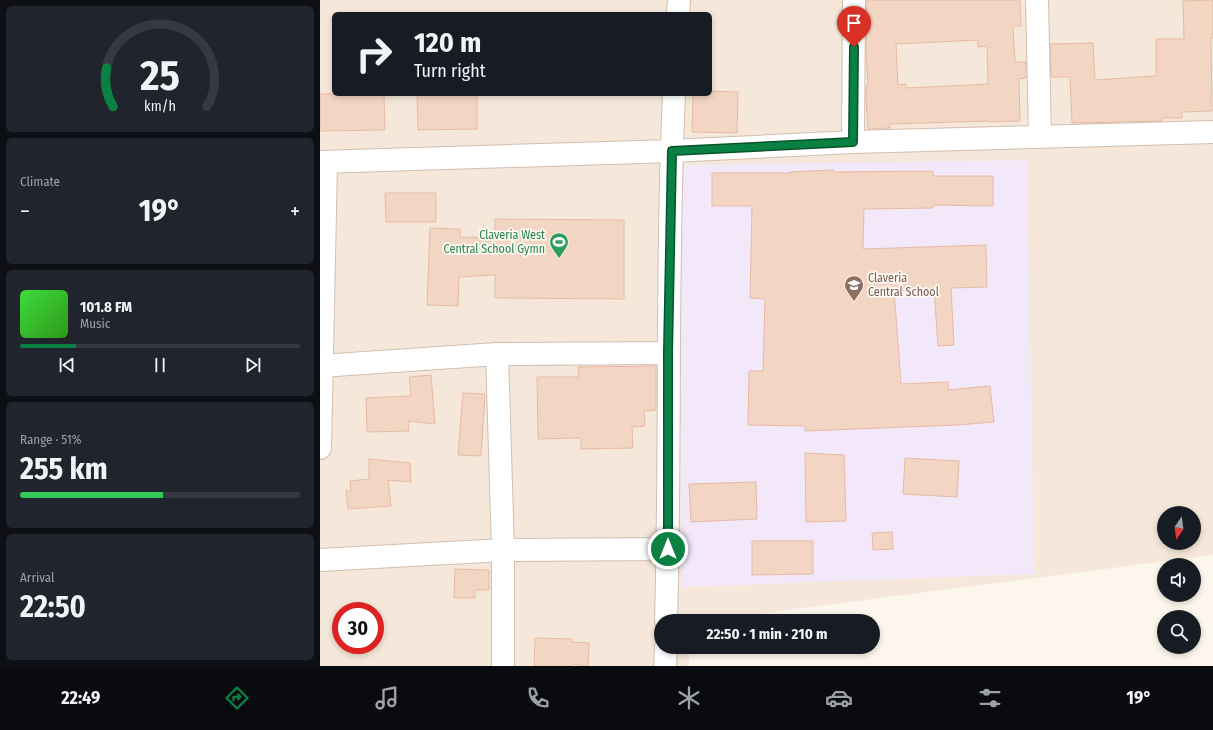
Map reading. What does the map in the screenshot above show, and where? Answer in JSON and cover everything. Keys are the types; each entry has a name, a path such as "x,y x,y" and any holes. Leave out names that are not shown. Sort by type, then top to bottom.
{"street":[{"path":"678,12 679,0"},
{"path":"853,142 854,0"},
{"path":"1037,0 1040,137"},
{"path":"666,614 668,549 668,353 674,96"},
{"path":"320,448 323,162 672,151 853,142 1213,132"},
{"path":"321,366 497,354 668,353"},
{"path":"497,354 503,550 503,666"},
{"path":"320,560 503,550 668,549"},
{"path":"665,666 666,654"}],"shaded area":[{"path":"320,0 1213,0 1213,555 1190,558 1157,558 1157,562 756,614 654,614 654,654 689,654 689,666 320,666"},
{"name":"Claveria Central School","path":"1027,160 1034,574 682,587 677,165"}],"building":[{"path":"866,0 1020,0 1021,26 1013,26 1015,62 1026,62 1026,78 1019,79 1020,121 890,124 890,128 868,129","holes":["978,40 978,47 987,46 988,84 906,88 906,84 898,85 896,44"]},
{"path":"1213,0 1213,38 1211,38 1212,111 1182,112 1182,118 1162,118 1162,121 1072,123 1070,77 1051,77 1050,44 1093,43 1095,80 1156,76 1156,39 1184,39 1183,1"},
{"path":"712,91 738,92 737,133 692,132 693,96 712,96"},
{"path":"320,94 332,94 332,96 384,96 385,130 320,131"},
{"path":"417,96 477,96 477,129 418,130"},
{"path":"834,170 834,172 933,171 933,176 993,176 993,206 933,205 933,208 864,209 863,249 986,245 987,287 951,288 954,345 938,346 934,289 894,290 901,384 948,382 948,390 990,386 994,422 957,425 805,431 805,426 748,425 749,371 763,371 765,299 750,298 752,206 712,206 712,173 790,173"},
{"path":"385,193 436,193 436,222 386,222"},
{"name":"Claveria West Central School Gymn","path":"495,219 624,220 624,299 495,298 495,275 459,277 458,306 427,305 430,228 460,229 460,237 495,238"},
{"path":"656,366 656,410 644,411 645,426 632,427 633,448 581,449 581,438 538,439 537,377 579,377 578,367"},
{"path":"431,375 435,424 408,421 409,431 367,432 366,398 411,396 409,377"},
{"path":"463,393 485,394 481,456 458,455"},
{"path":"805,453 844,455 846,521 806,522"},
{"path":"905,458 959,461 957,497 903,494"},
{"path":"369,459 410,463 411,482 388,480 391,506 348,509 346,491 351,491 350,481 369,479"},
{"path":"756,482 757,519 691,522 689,484"},
{"path":"892,532 893,549 873,550 872,533"},
{"path":"752,541 813,541 813,574 752,575"},
{"path":"455,569 489,570 489,590 475,590 475,598 454,598"},
{"path":"535,638 572,639 572,642 589,643 588,666 572,664 572,666 534,666"}],"place":[{"name":"Claveria West Central School Gymn","path":"559,259"},
{"name":"Claveria Central School","path":"854,302"}],"route":[{"path":"668,549 668,353 672,151 853,142 854,47"}]}
